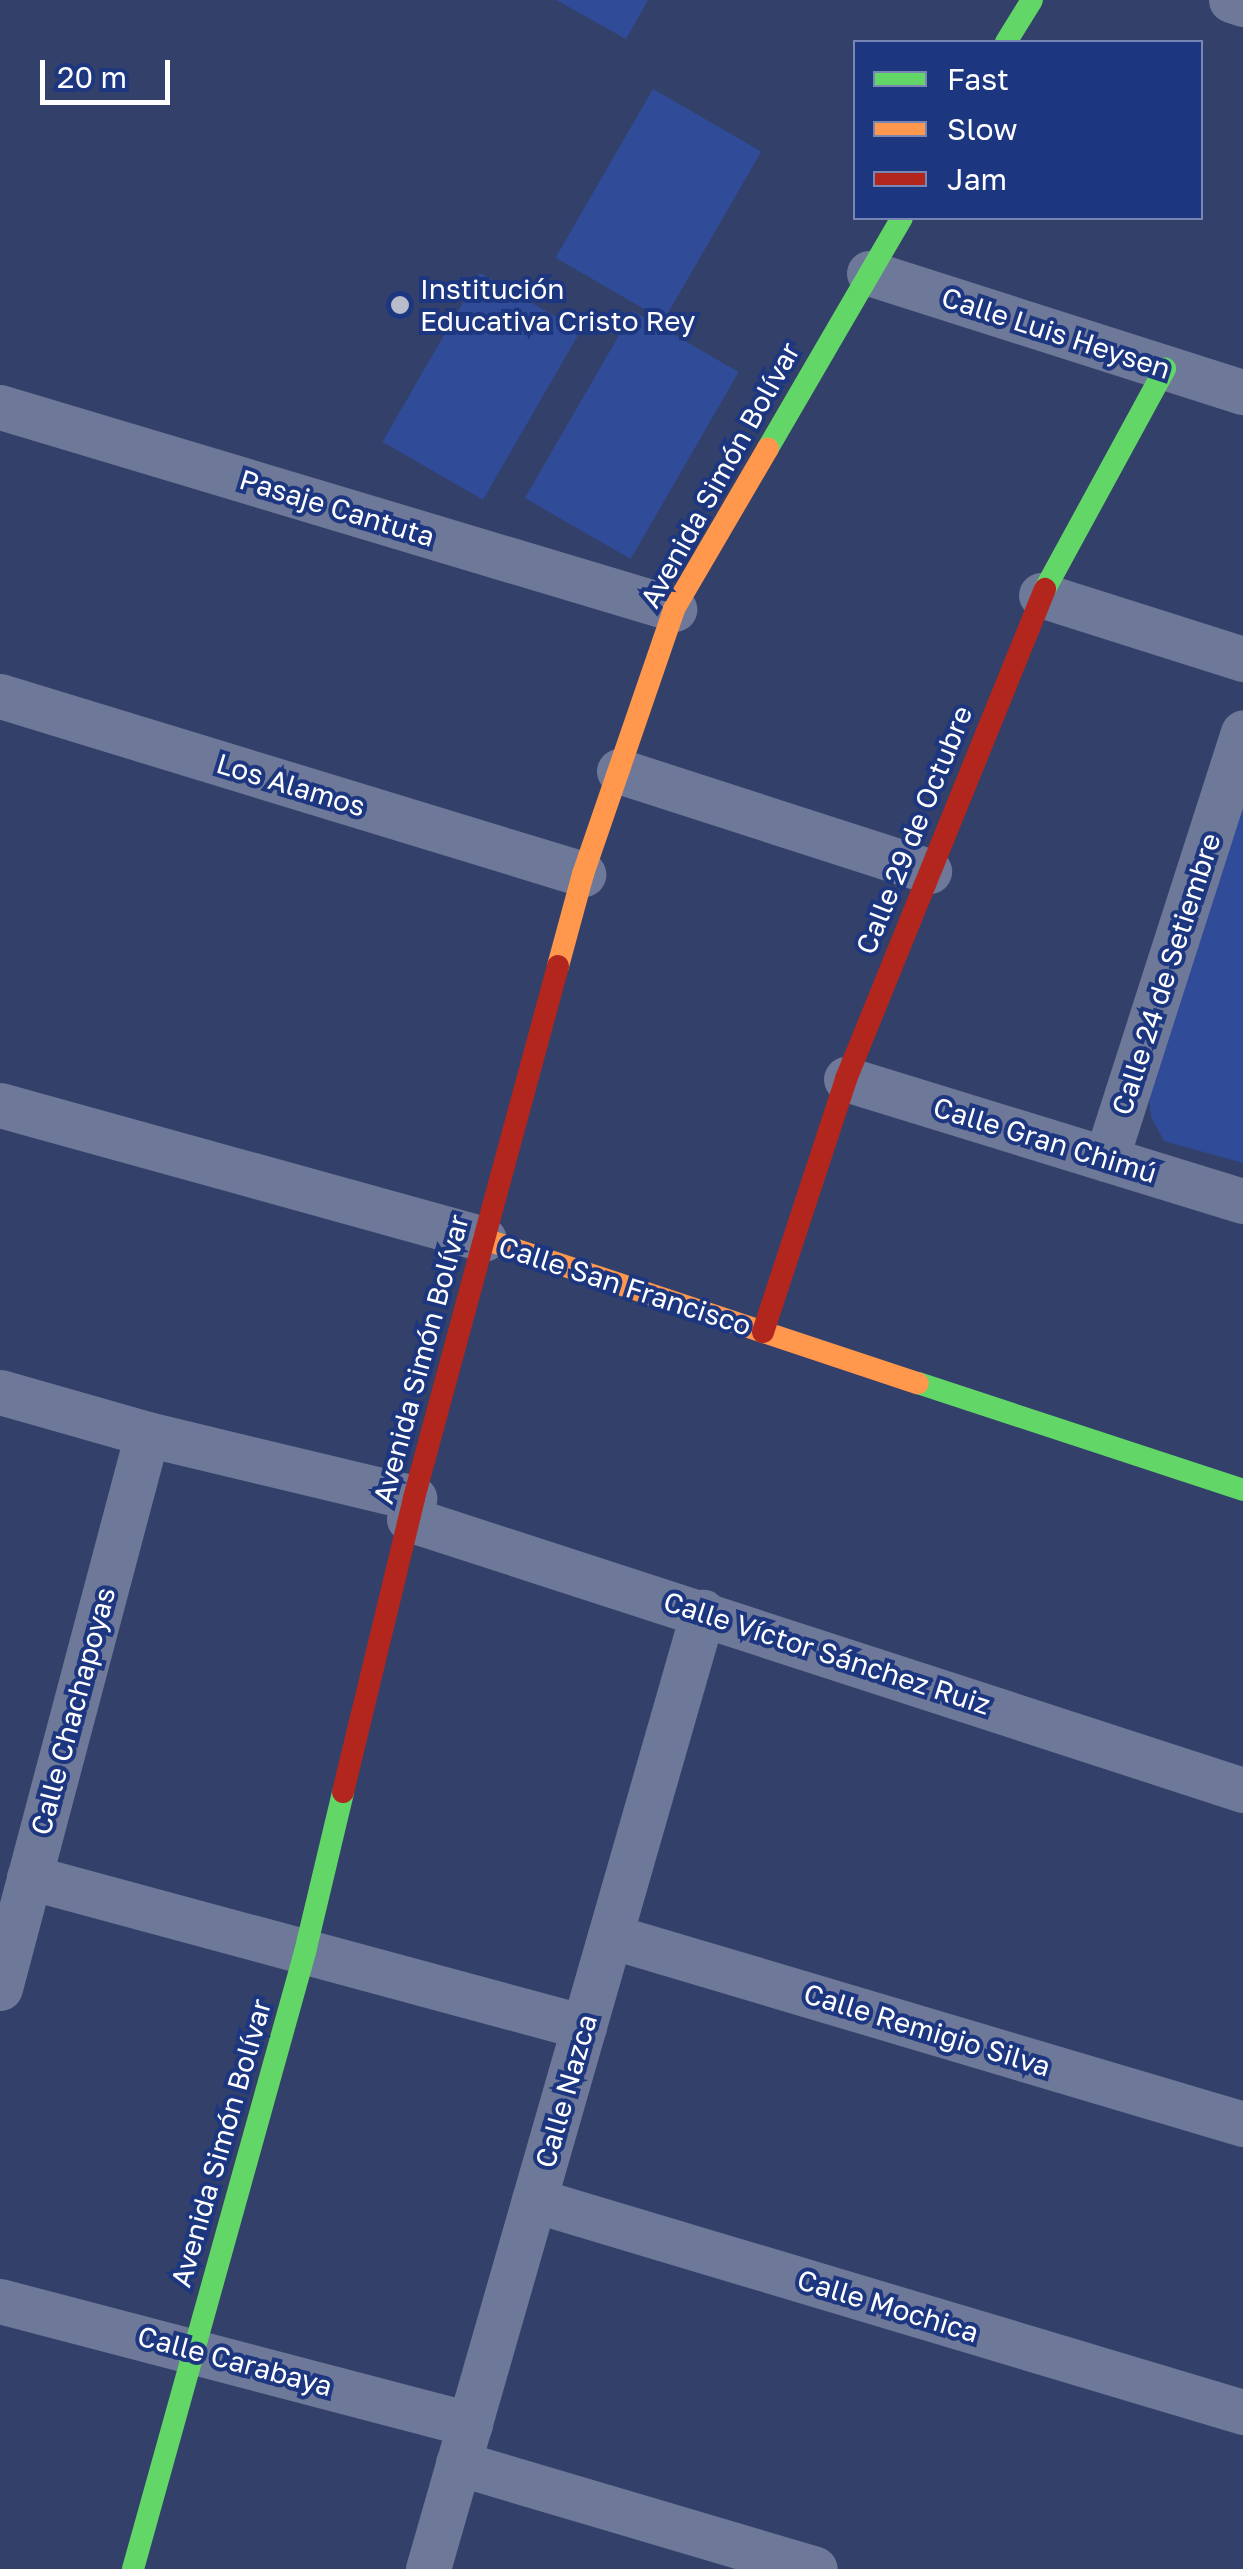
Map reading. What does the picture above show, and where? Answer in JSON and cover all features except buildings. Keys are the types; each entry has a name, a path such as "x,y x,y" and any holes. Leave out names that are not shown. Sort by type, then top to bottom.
{"street":[{"path":"1007,40 1032,0"},
{"path":"1231,0 1243,4"},
{"name":"Avenida Simón Bolívar","path":"132,2569 305,1952 412,1508 583,874 674,609 901,220"},
{"name":"Calle Luis Heysen","path":"869,274 1243,392"},
{"name":"Calle 29 de Octubre","path":"764,1332 846,1078 1041,595 1165,369"},
{"name":"Pasaje Cantuta","path":"0,408 674,609"},
{"path":"1041,595 1243,659"},
{"name":"Los Alamos","path":"0,696 583,874"},
{"name":"Calle 24 de Setiembre","path":"1106,1159 1243,732"},
{"path":"618,771 930,871"},
{"name":"Calle Gran Chimú","path":"846,1078 1243,1201"},
{"name":"Calle San Francisco","path":"0,1106 484,1239 1243,1490"},
{"name":"Calle Víctor Sánchez Ruiz","path":"0,1392 412,1508 703,1612 1243,1790"},
{"name":"Calle Chachapoyas","path":"0,1988 147,1434"},
{"name":"Calle Nazca","path":"428,2569 703,1612"},
{"path":"29,1877 584,2027"},
{"name":"Calle Remigio Silva","path":"610,1936 1243,2124"},
{"name":"Calle Mochica","path":"534,2200 1243,2412"},
{"name":"Calle Carabaya","path":"0,2301 195,2350 464,2443 724,2556 815,2569"}],"shaded area":[{"path":"556,0 648,0 626,39"},
{"path":"653,89 761,152 664,320 556,258"},
{"path":"480,273 580,331 483,500 382,442"},
{"path":"633,311 739,372 631,559 525,498"},
{"path":"1243,807 1243,1163 1164,1141 1151,1117 1148,1089"}],"traffic: fast":[{"path":"1007,40 1032,0"},
{"path":"768,448 901,220"},
{"path":"1045,589 1165,369"},
{"path":"918,1383 1243,1490"},
{"path":"133,2569 305,1952 343,1792"}],"traffic: slow":[{"path":"558,966 583,874 674,609 768,448"},
{"path":"484,1239 918,1383"}],"traffic: jam":[{"path":"763,1332 846,1079 1045,589"},
{"path":"343,1792 414,1498 558,966"}],"place":[{"name":"Institución Educativa Cristo Rey","path":"400,305"}]}
